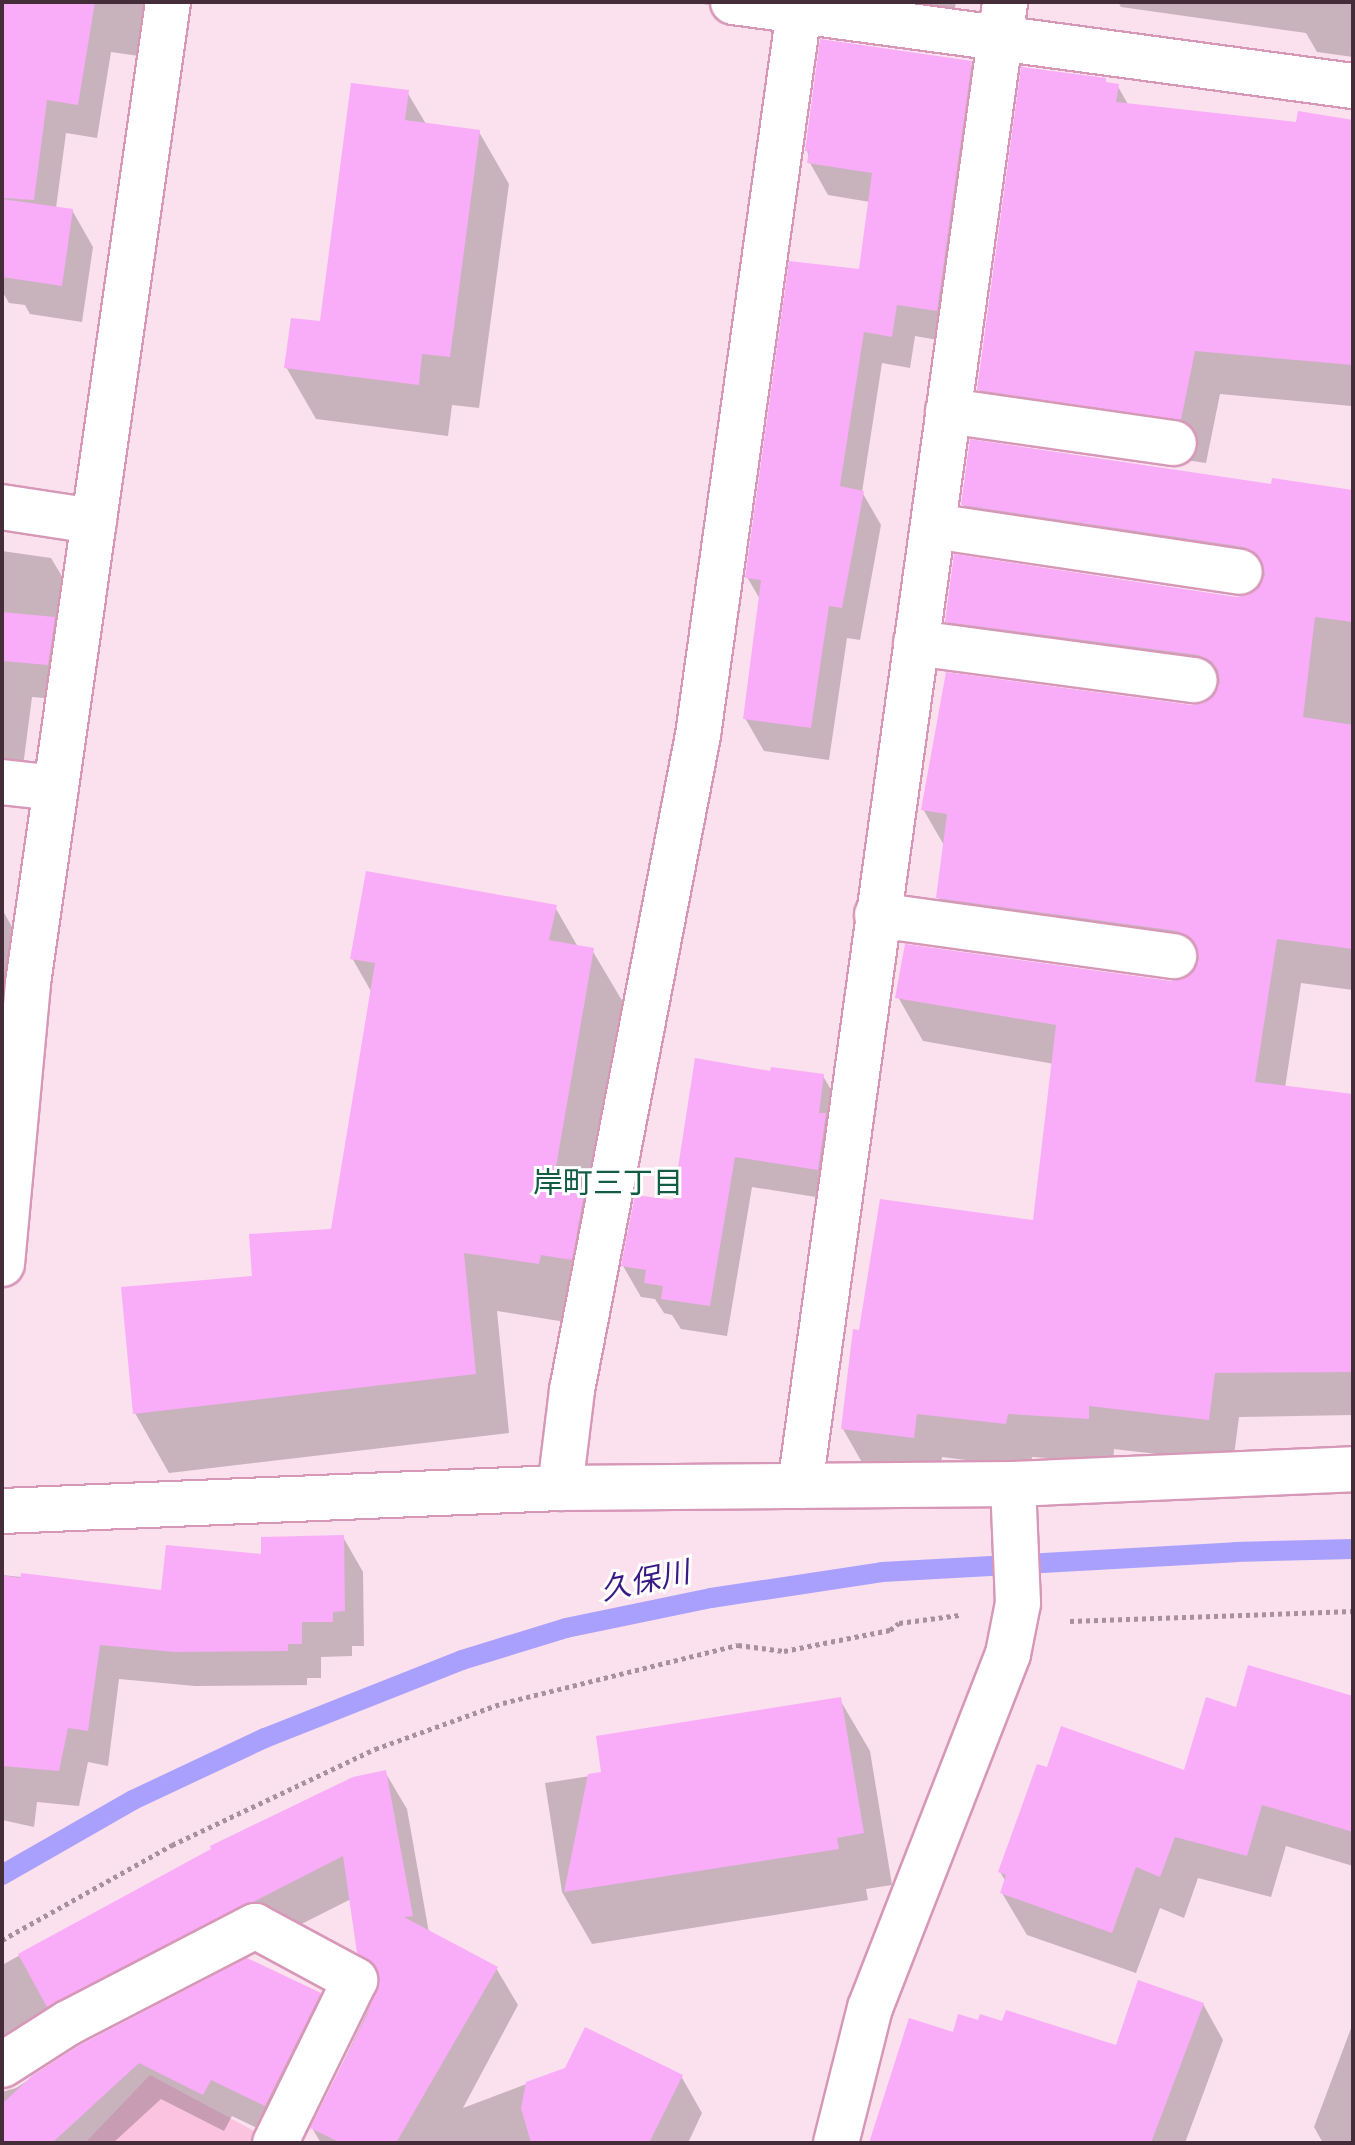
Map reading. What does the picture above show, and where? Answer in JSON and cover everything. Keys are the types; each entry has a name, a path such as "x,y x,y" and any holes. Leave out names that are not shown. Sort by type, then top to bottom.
{"street":[{"path":"2,1264 15,981 56,788 168,2"},
{"path":"733,2 799,11 1003,20 1353,86"},
{"path":"560,1488 572,1390 698,735 799,11"},
{"path":"800,1486 1003,20"},
{"path":"948,411 1174,443"},
{"path":"2,507 94,521"},
{"path":"933,526 1240,572"},
{"path":"916,643 1195,680"},
{"path":"2,782 56,788"},
{"path":"877,915 1174,956"},
{"path":"2,1511 560,1488 800,1486 1013,1501 1353,1469"},
{"path":"836,2143 870,2008 1008,1654 1018,1603 1013,1501"},
{"path":"2,2065 68,2023 255,1926 355,1980 275,2143"}],"path":[{"path":"1061,1621 1353,1611"},
{"path":"2,1940 172,1845 361,1755 503,1703 738,1645 784,1651 890,1630 899,1623 963,1615"}],"shaded area":[{"path":"150,2075 258,2133 253,2143 85,2143"}],"building":[{"path":"2,2 95,2 78,105 47,100 34,200 2,198"},
{"path":"820,39 972,61 937,311 897,305 892,337 864,332 840,486 864,491 842,608 829,606 811,728 743,719 761,580 745,578 789,261 859,269 872,173 807,163 809,151 805,151"},
{"path":"1021,67 1106,78 1106,82 1119,84 1116,102 1296,122 1298,111 1353,120 1353,365 1195,351 1181,420 977,390"},
{"path":"351,83 409,90 405,120 480,130 450,357 422,354 419,385 284,368 291,318 320,321"},
{"path":"2,199 73,209 62,286 2,277"},
{"path":"970,439 1271,484 1272,478 1353,490 1353,622 1315,617 1303,717 1353,725 1353,949 1277,939 1255,1082 1353,1094 1353,1372 1215,1373 1209,1420 1089,1406 1089,1419 1008,1414 1006,1424 917,1414 914,1438 841,1429 853,1329 859,1330 880,1199 1033,1220 1056,1025 895,998 905,944 1171,981 1183,979 1193,972 1199,959 1197,947 1190,937 1177,931 936,898 947,814 921,810 946,672 1192,705 1204,703 1214,696 1220,682 1218,670 1211,661 1198,655 945,622 954,554 1236,597 1248,595 1259,588 1265,575 1256,553 1244,547 961,505"},
{"path":"2,612 55,617 48,665 2,661"},
{"path":"366,871 557,905 549,940 594,948 553,1184 585,1188 572,1260 541,1255 539,1264 464,1253 476,1374 133,1414 121,1287 252,1276 249,1234 331,1229 375,963 350,959"},
{"path":"695,1058 770,1071 771,1067 824,1074 819,1113 826,1113 818,1170 735,1157 710,1306 661,1299 663,1286 644,1283 646,1270 621,1266 635,1195 673,1200"},
{"path":"344,1535 345,1611 333,1612 333,1622 302,1622 302,1644 288,1644 288,1651 174,1652 100,1645 88,1731 68,1728 59,1771 2,1766 2,1575 20,1578 21,1573 161,1590 166,1545 261,1554 261,1537"},
{"path":"1248,1665 1353,1696 1353,1832 1262,1805 1247,1856 1175,1837 1160,1877 1136,1867 1112,1933 1000,1893 1006,1875 998,1872 1037,1764 1047,1767 1061,1726 1184,1770 1206,1697 1236,1707"},
{"path":"841,1697 864,1833 837,1838 839,1849 564,1892 588,1774 601,1772 596,1736"},
{"path":"386,1770 413,1916 404,1917 498,1967 396,2143 341,2143 310,2128 367,2015 380,1979 376,1966 357,1953 343,1856 47,2007 18,1954 211,1849 210,1846 353,1777"},
{"path":"247,1958 321,1993 265,2106 211,2080 203,2095 139,2063 52,2143 2,2143 2,2104 33,2075 80,2045"},
{"path":"1138,1980 1204,2003 1151,2143 869,2143 909,2018 953,2032 958,2014 978,2020 980,2014 1002,2021 1006,2010 1116,2045"},
{"path":"585,2027 683,2075 649,2143 531,2143 521,2108 526,2082 565,2068"}],"waterway":[{"name":"久保川","path":"2,1875 133,1800 265,1738 462,1660 566,1628 711,1598 882,1572 1235,1552 1353,1549"}],"district":[{"name":"岸町三丁目","path":"608,1183"}]}
